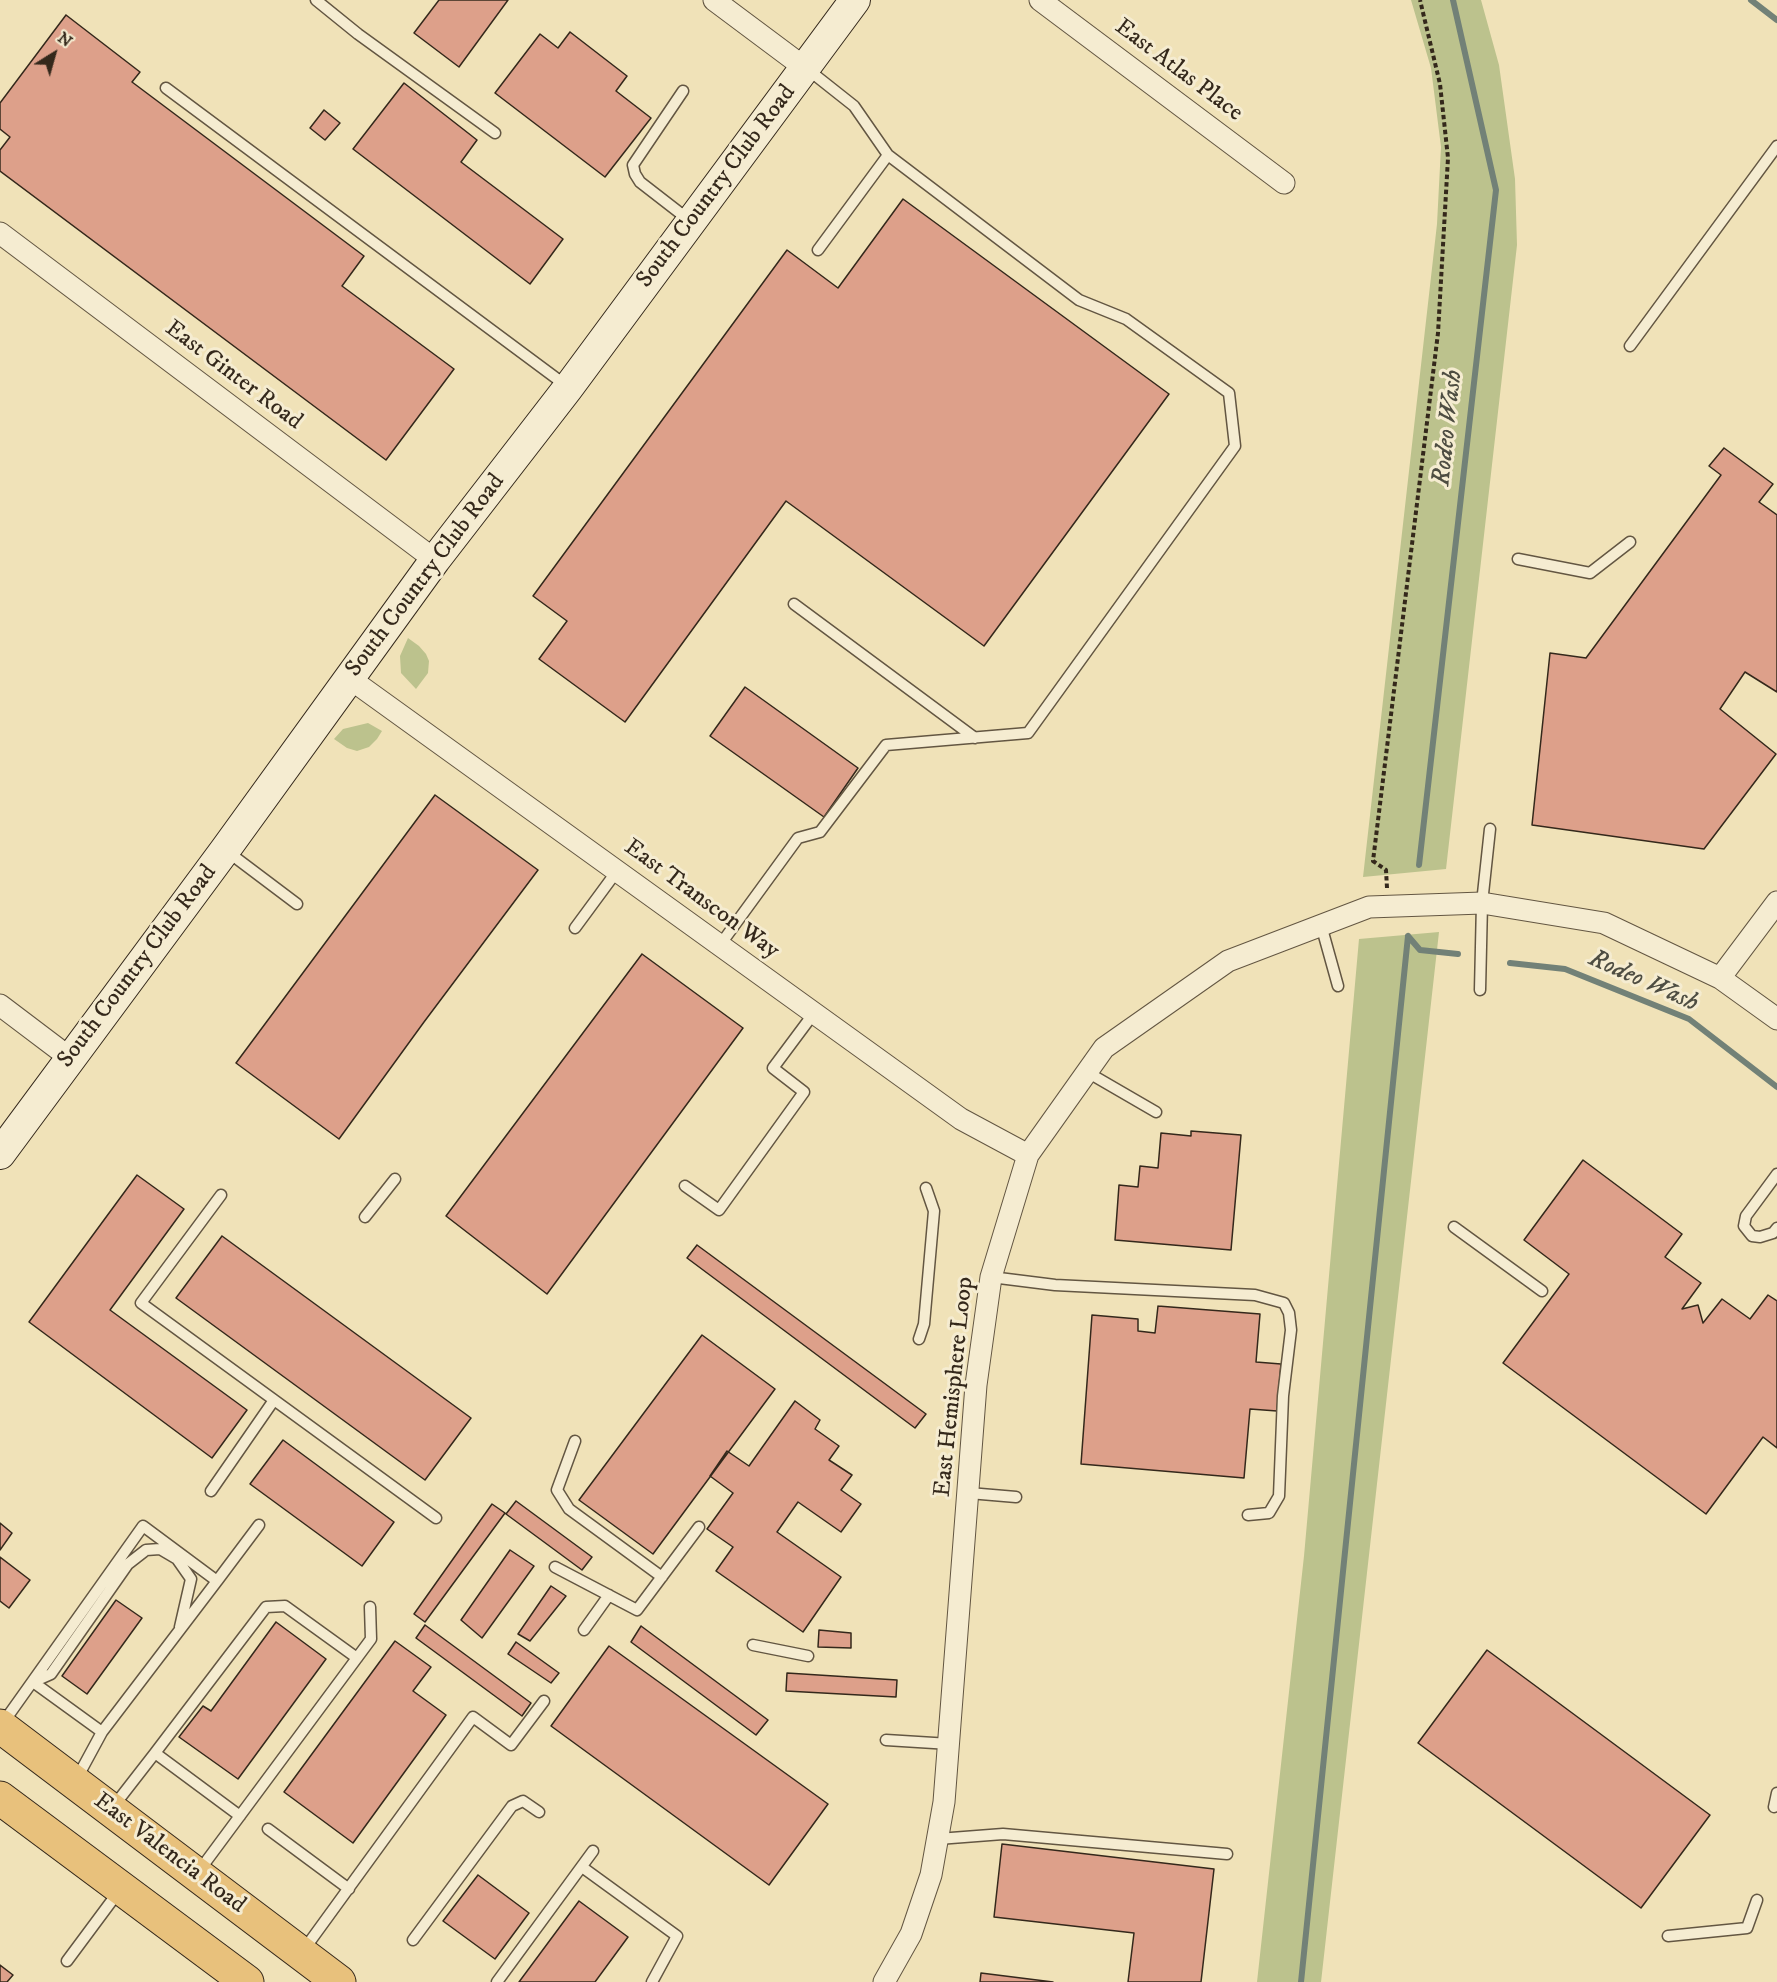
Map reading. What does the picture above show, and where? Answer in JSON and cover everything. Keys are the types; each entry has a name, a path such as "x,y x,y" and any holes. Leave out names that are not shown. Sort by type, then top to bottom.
{"main road":[{"name":"East Valencia Road","path":"0,1726 339,1982"},
{"path":"0,1798 247,1982"}],"street":[{"path":"714,0 805,68"},
{"name":"South Country Club Road","path":"0,1154 225,850 435,560 568,388 855,0"},
{"name":"East Atlas Place","path":"1040,0 1284,183"},
{"name":"East Ginter Road","path":"0,233 435,560"},
{"name":"East Transcon Way","path":"350,678 961,1119 1028,1155"},
{"path":"1720,978 1777,902"},
{"name":"East Hemisphere Loop","path":"884,1982 911,1934 932,1875 944,1802 976,1385 991,1277 1028,1155 1104,1048 1228,960 1370,907 1389,906 1482,903 1604,923 1720,978 1777,1019"},
{"path":"0,1005 70,1058"}],"lane":[{"path":"316,0 358,34 495,133"},
{"path":"720,945 798,838 820,832 886,746 1028,734 1235,446 1229,393 1126,319 1080,300 888,155 854,105 805,68"},
{"path":"166,88 568,388"},
{"path":"683,91 633,165 640,182 692,221"},
{"path":"1630,346 1777,146"},
{"path":"818,250 888,155"},
{"path":"1518,559 1590,573 1630,542"},
{"path":"794,604 975,738"},
{"path":"1480,990 1482,903 1490,830"},
{"path":"225,850 297,904"},
{"path":"575,928 617,871"},
{"path":"1321,925 1338,986"},
{"path":"685,1186 719,1210 804,1092 773,1068 814,1013"},
{"path":"1087,1072 1156,1112"},
{"path":"1777,1174 1746,1216 1744,1226 1752,1236 1760,1237 1773,1233 1777,1228"},
{"path":"364,1217 395,1179"},
{"path":"919,1339 924,1324 934,1211 926,1188"},
{"path":"221,1195 141,1303 436,1518"},
{"path":"1454,1227 1542,1291"},
{"path":"991,1277 1055,1285 1255,1295 1284,1303 1289,1313 1291,1330 1283,1396 1279,1496 1269,1513 1248,1515"},
{"path":"211,1491 274,1400"},
{"path":"575,1441 557,1490 569,1509 662,1577"},
{"path":"969,1493 1017,1497"},
{"path":"75,1783 102,1732 259,1525"},
{"path":"0,1726 143,1526 217,1581"},
{"path":"555,1567 637,1610 699,1527"},
{"path":"33,1682 51,1674 128,1564 146,1550 160,1550 177,1559 191,1579 179,1631"},
{"path":"584,1630 609,1595"},
{"path":"111,1810 266,1607 285,1606 357,1658"},
{"path":"196,1874 371,1640 370,1607"},
{"path":"753,1645 808,1656"},
{"path":"33,1682 102,1732"},
{"path":"301,1954 473,1717 511,1745 543,1701"},
{"path":"886,1740 950,1744"},
{"path":"155,1753 240,1816"},
{"path":"1774,1807 1777,1793"},
{"path":"413,1940 512,1806 523,1801 539,1812"},
{"path":"268,1829 349,1889"},
{"path":"938,1839 1003,1834 1227,1854"},
{"path":"497,1982 594,1851"},
{"path":"582,1867 677,1936 652,1982"},
{"path":"67,1961 121,1888"},
{"path":"1668,1936 1747,1928 1757,1900"}],"path":[{"path":"1389,906 1386,870 1373,861 1438,333 1448,158 1440,84 1420,0"}],"green space":[{"path":"1411,0 1481,0 1499,65 1515,179 1517,245 1446,869 1363,877 1437,224 1441,147 1431,68"},
{"path":"408,638 419,646 429,661 428,673 416,689 401,673 400,656"},
{"path":"368,723 382,731 369,747 357,751 347,748 334,739 343,729"},
{"path":"1439,932 1321,1982 1257,1982 1304,1556 1359,939"}],"building":[{"path":"439,0 508,0 459,67 414,33"},
{"path":"66,15 140,72 132,82 364,256 342,286 454,369 386,460 0,171 0,150 10,137 0,129 0,103"},
{"path":"570,32 627,76 616,91 651,118 605,177 495,93 540,34 558,48"},
{"path":"404,83 477,140 461,162 563,239 530,284 353,149"},
{"path":"324,110 340,123 325,140 310,128"},
{"path":"903,199 1169,394 984,646 786,501 625,722 539,659 567,621 533,596 787,250 838,288"},
{"path":"1724,448 1773,484 1759,502 1777,515 1777,692 1745,672 1720,709 1776,754 1704,849 1532,825 1550,653 1586,658 1721,475 1709,466"},
{"path":"745,687 858,768 824,817 710,736"},
{"path":"435,795 538,870 339,1139 236,1063"},
{"path":"642,954 743,1028 547,1294 446,1216"},
{"path":"1191,1131 1241,1135 1231,1250 1115,1240 1119,1185 1138,1187 1140,1166 1158,1168 1161,1133 1191,1136"},
{"path":"1583,1160 1682,1234 1665,1257 1701,1283 1682,1309 1698,1305 1703,1323 1722,1299 1750,1319 1768,1295 1777,1301 1777,1448 1763,1437 1706,1514 1503,1363 1569,1274 1524,1240"},
{"path":"137,1175 184,1209 110,1310 247,1410 212,1458 29,1322"},
{"path":"222,1236 471,1418 425,1480 176,1298"},
{"path":"697,1245 926,1414 915,1428 687,1258"},
{"path":"1158,1306 1260,1314 1256,1362 1281,1364 1277,1411 1250,1409 1244,1478 1081,1464 1092,1315 1138,1319 1138,1331 1155,1333"},
{"path":"702,1335 775,1389 653,1554 579,1500"},
{"path":"795,1401 820,1420 815,1429 839,1446 829,1460 852,1475 841,1490 861,1504 841,1532 798,1502 777,1532 841,1577 803,1632 716,1571 733,1547 707,1529 733,1493 710,1476 727,1451 749,1466"},
{"path":"283,1440 394,1522 362,1566 250,1484"},
{"path":"516,1501 592,1557 582,1570 506,1514"},
{"path":"492,1504 505,1513 425,1622 414,1614"},
{"path":"0,1523 12,1533 0,1550"},
{"path":"510,1550 534,1566 482,1638 461,1620"},
{"path":"0,1557 30,1580 9,1608 0,1601"},
{"path":"551,1586 566,1596 530,1641 518,1634"},
{"path":"116,1600 142,1618 87,1694 62,1676"},
{"path":"276,1622 326,1659 238,1779 179,1737 203,1706 211,1711"},
{"path":"425,1625 531,1703 522,1716 416,1638"},
{"path":"641,1626 768,1720 756,1735 631,1642"},
{"path":"819,1630 851,1633 851,1648 818,1647"},
{"path":"395,1641 431,1667 413,1691 446,1715 353,1843 284,1792"},
{"path":"516,1642 559,1673 551,1683 508,1654"},
{"path":"609,1646 828,1804 769,1885 551,1726"},
{"path":"1487,1650 1710,1815 1641,1908 1418,1743"},
{"path":"787,1673 897,1680 896,1697 786,1691"},
{"path":"1002,1844 1214,1869 1201,1982 1128,1982 1134,1933 994,1917"},
{"path":"478,1875 529,1913 495,1959 443,1921"},
{"path":"579,1901 628,1937 595,1982 519,1982"},
{"path":"0,1965 13,1975 7,1982 0,1982"},
{"path":"981,1973 1053,1982 980,1982"}],"waterway":[{"name":"Rodeo Wash","path":"1419,865 1496,190 1453,0"},
{"path":"1751,0 1777,20"},
{"name":"Rodeo Wash","path":"1408,936 1420,950 1458,954"},
{"path":"1301,1982 1408,936"},
{"name":"Rodeo Wash","path":"1510,963 1565,969 1689,1019 1777,1087"}]}
